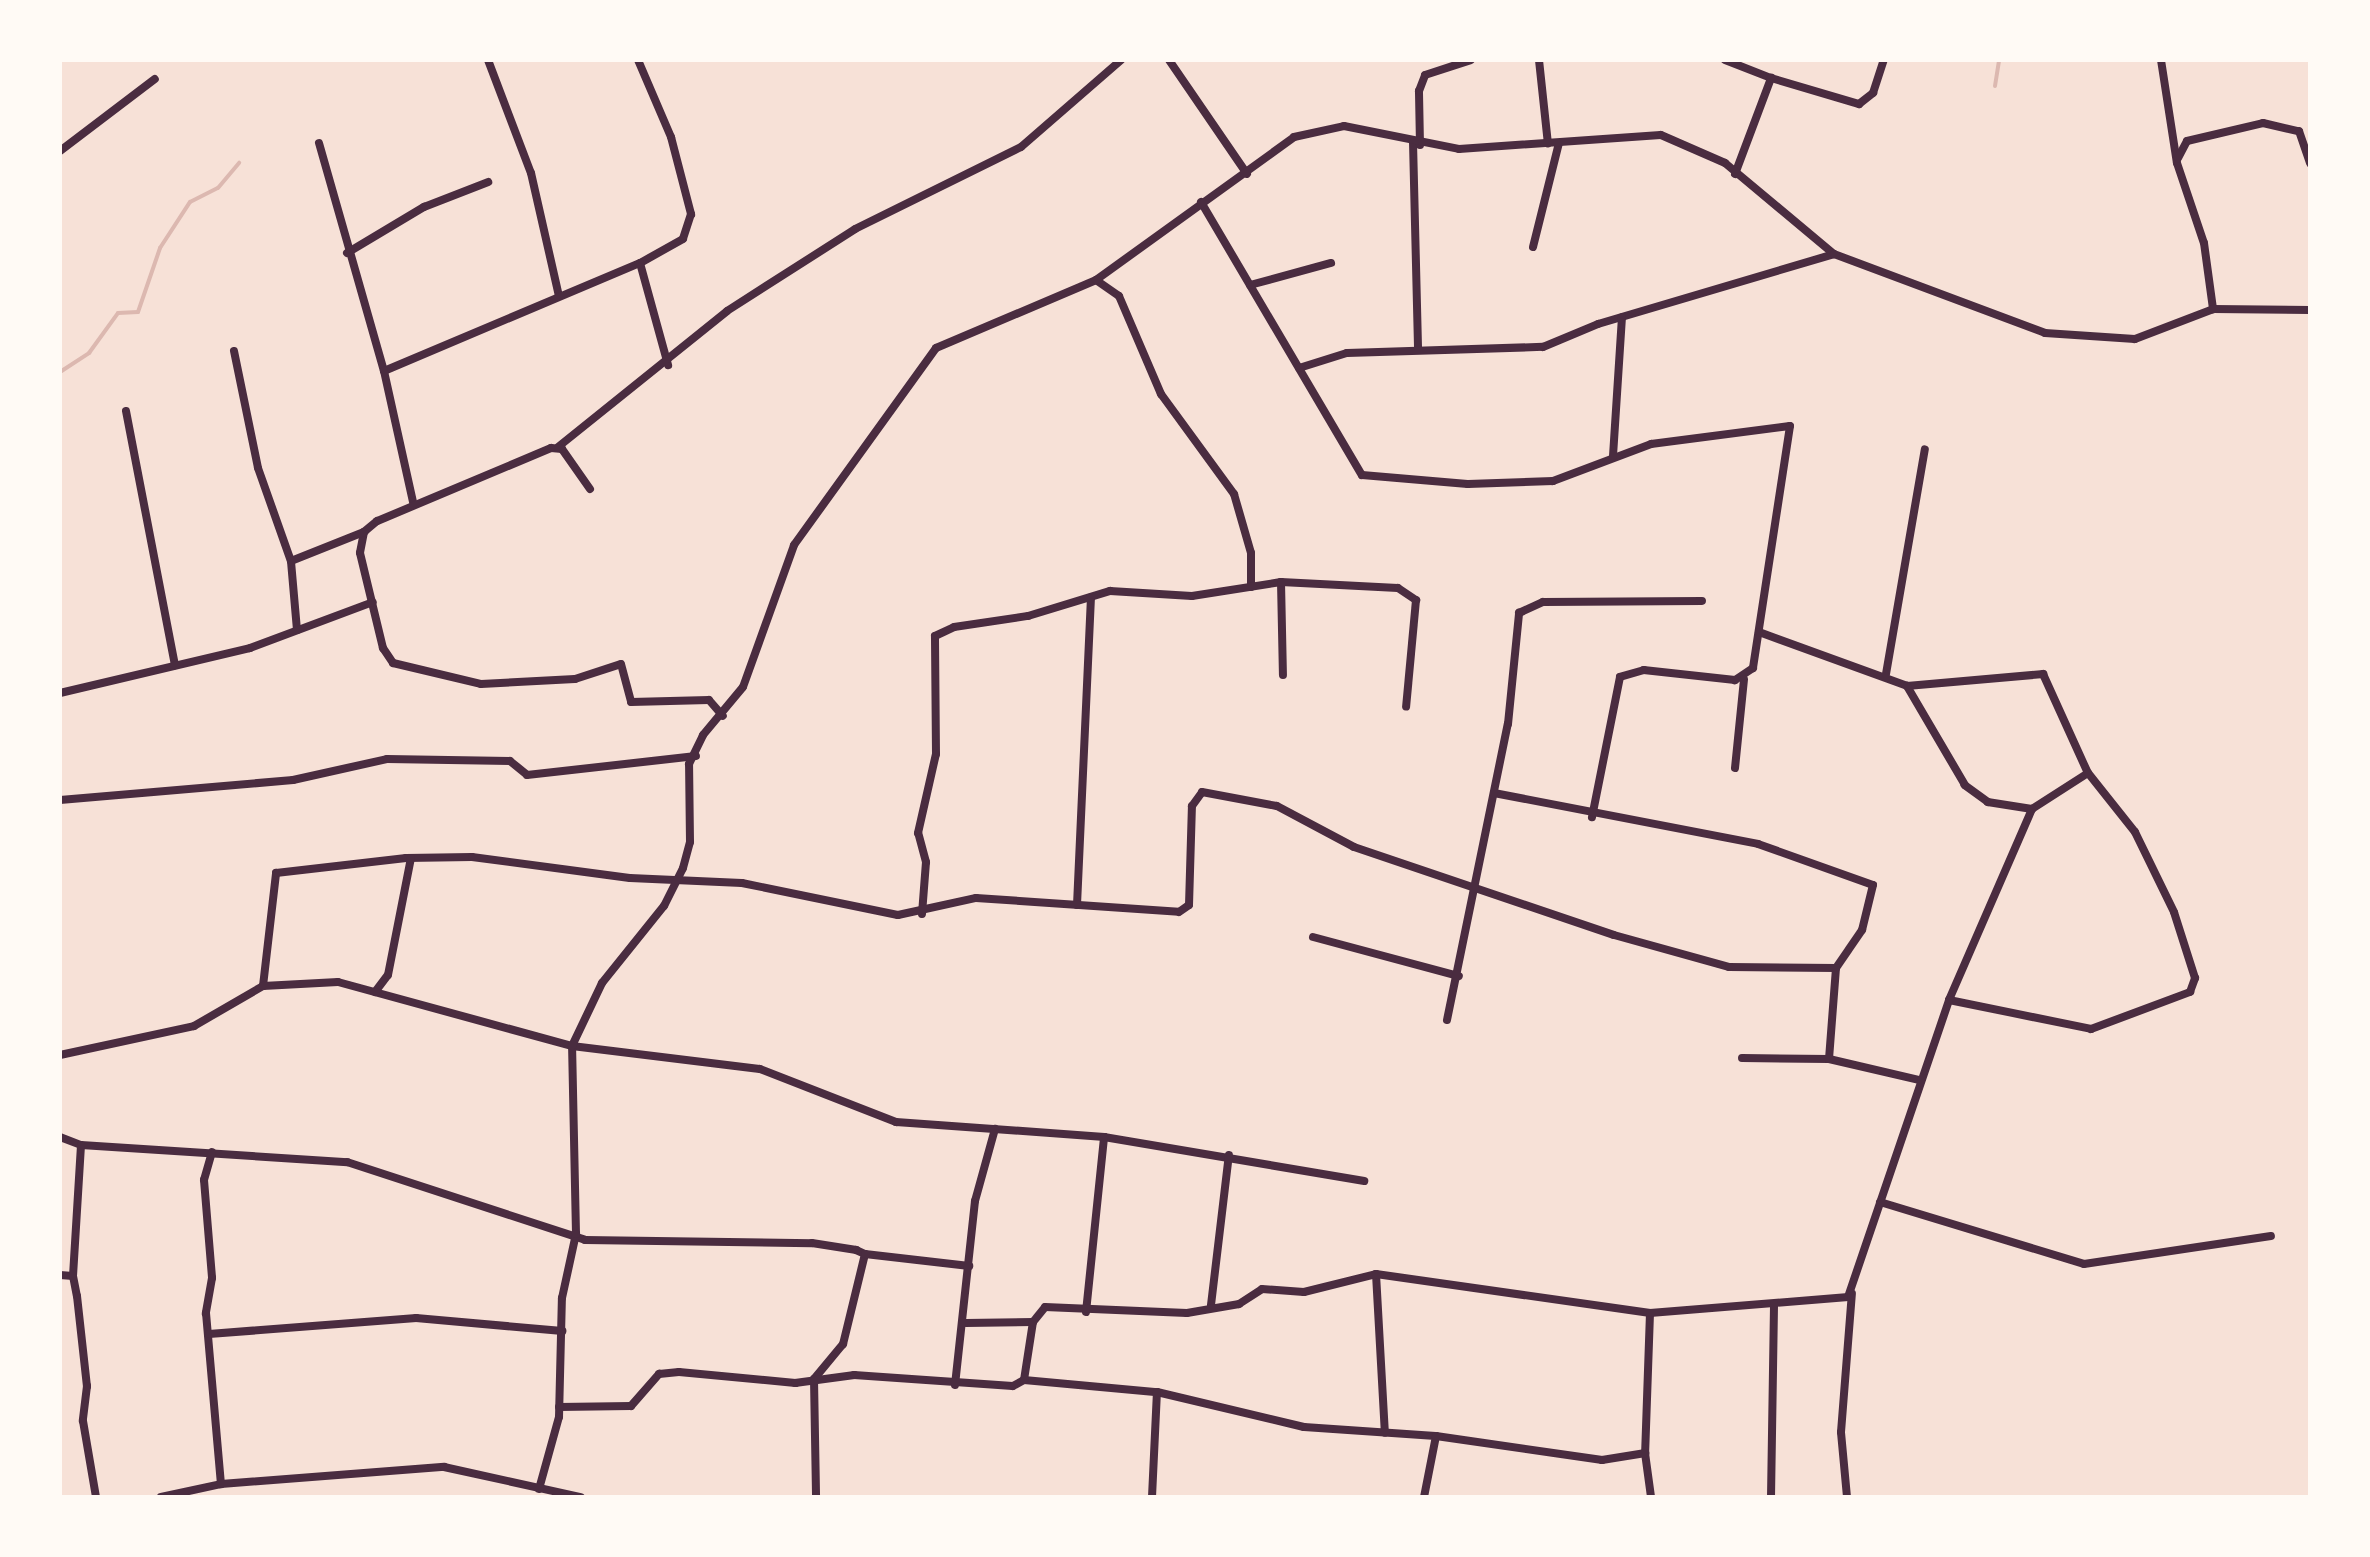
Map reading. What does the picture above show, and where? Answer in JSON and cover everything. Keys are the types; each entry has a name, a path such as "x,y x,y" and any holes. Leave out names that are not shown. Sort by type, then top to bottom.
{"street":[{"path":"488,60 530,173 559,296"},
{"path":"384,372 640,262 683,239 691,214 671,137 638,60"},
{"path":"290,561 364,532 413,502 558,447 668,365 726,311 855,229 1022,147 1121,60"},
{"path":"1169,60 1247,174"},
{"path":"1418,350 1419,92 1425,75 1471,60"},
{"path":"1538,60 1548,144"},
{"path":"1725,60 1858,104 1873,94 1884,60"},
{"path":"2161,60 2177,163 2204,243 2214,309"},
{"path":"1735,174 1771,78"},
{"path":"60,150 155,79"},
{"path":"2177,163 2187,141 2263,123 2299,132 2310,163"},
{"path":"539,1489 559,1407 562,1331 575,1238 572,1046 595,994 664,906 678,879 690,842 687,780 703,734 724,716 754,663 794,545 852,471 914,372 954,338 1096,280 1201,202 1247,174 1294,136 1321,129 1375,128 1417,143 1548,144 1661,135 1704,150 1834,254 2045,333 2082,340 2150,336 2214,309 2310,310"},
{"path":"1533,247 1559,142"},
{"path":"318,143 384,372 413,502"},
{"path":"347,253 424,207 488,182"},
{"path":"1201,202 1362,475 1468,484 1553,481 1613,456 1668,441 1790,426 1753,668 1744,679 1735,768"},
{"path":"1299,368 1347,354 1543,347 1622,317 1834,254"},
{"path":"640,262 668,365"},
{"path":"1250,284 1331,262"},
{"path":"1096,280 1119,296 1161,394 1234,494 1249,542 1252,586"},
{"path":"1613,456 1622,317"},
{"path":"234,351 258,468 290,561 297,630"},
{"path":"126,411 175,665"},
{"path":"558,447 590,489"},
{"path":"1886,674 1924,449"},
{"path":"364,532 361,570 393,663 481,684 575,679 621,664 631,702 709,700 724,716"},
{"path":"1281,582 1283,675"},
{"path":"922,914 926,862 918,832 936,754 935,636 1110,591 1192,596 1281,582 1410,592 1416,600 1406,707"},
{"path":"1077,905 1091,597"},
{"path":"60,693 250,648 373,602"},
{"path":"1446,1020 1459,976 1470,890 1494,793 1520,612 1543,602 1702,602"},
{"path":"1759,632 1886,674 1907,686 1965,785 1988,802 2032,809"},
{"path":"1592,817 1620,678 1644,670 1744,679"},
{"path":"1907,686 2044,674 2088,773 2135,832 2174,912 2194,986 2091,1028 1950,1000"},
{"path":"60,800 292,780 387,759 510,761 527,775 696,756"},
{"path":"1847,1497 1841,1432 1852,1293 1918,1080 2032,809 2088,773"},
{"path":"263,986 276,873 412,858 472,857 678,879 922,914 976,898 1185,911 1193,880 1192,806 1202,792 1278,806 1354,846 1470,890 1729,966 1836,968"},
{"path":"1494,793 1592,817 1744,840 1873,885 1862,930 1836,968 1828,1059"},
{"path":"375,992 388,975 412,858"},
{"path":"1313,938 1459,976"},
{"path":"60,1054 194,1026 263,986 316,980 375,992 572,1046 728,1062 896,1122 1104,1137 1229,1154 1364,1181"},
{"path":"1742,1058 1828,1059 1918,1080"},
{"path":"955,1384 966,1323 975,1201 995,1129"},
{"path":"60,1137 81,1145 212,1152 296,1164 347,1162 575,1238 812,1243 865,1254 969,1266"},
{"path":"1086,1312 1104,1137"},
{"path":"81,1145 74,1276 96,1497"},
{"path":"212,1152 203,1212 212,1278 209,1334 221,1484"},
{"path":"1211,1306 1229,1154"},
{"path":"1880,1202 2084,1264 2271,1236"},
{"path":"816,1497 814,1379 844,1344 865,1254"},
{"path":"1024,1380 1033,1322 1045,1307 1086,1312 1187,1313 1239,1304 1262,1289 1304,1292 1376,1274 1417,1275 1650,1313 1774,1304 1852,1293"},
{"path":"1376,1274 1385,1433"},
{"path":"60,1275 74,1276"},
{"path":"1770,1497 1774,1304"},
{"path":"1650,1313 1645,1453 1651,1497"},
{"path":"209,1334 416,1318 562,1331"},
{"path":"966,1323 1033,1322"},
{"path":"559,1407 631,1406 659,1374 814,1379 854,1374 1013,1386 1024,1380 1157,1392 1304,1427 1436,1436 1602,1460 1645,1453"},
{"path":"1152,1497 1157,1392"},
{"path":"1424,1497 1436,1436"},
{"path":"161,1497 221,1484 444,1467 581,1497"}],"waterway":[{"path":"1995,86 1999,60"},
{"path":"60,372 89,353 118,313 138,312 160,248 190,202 218,188 239,163"}]}
